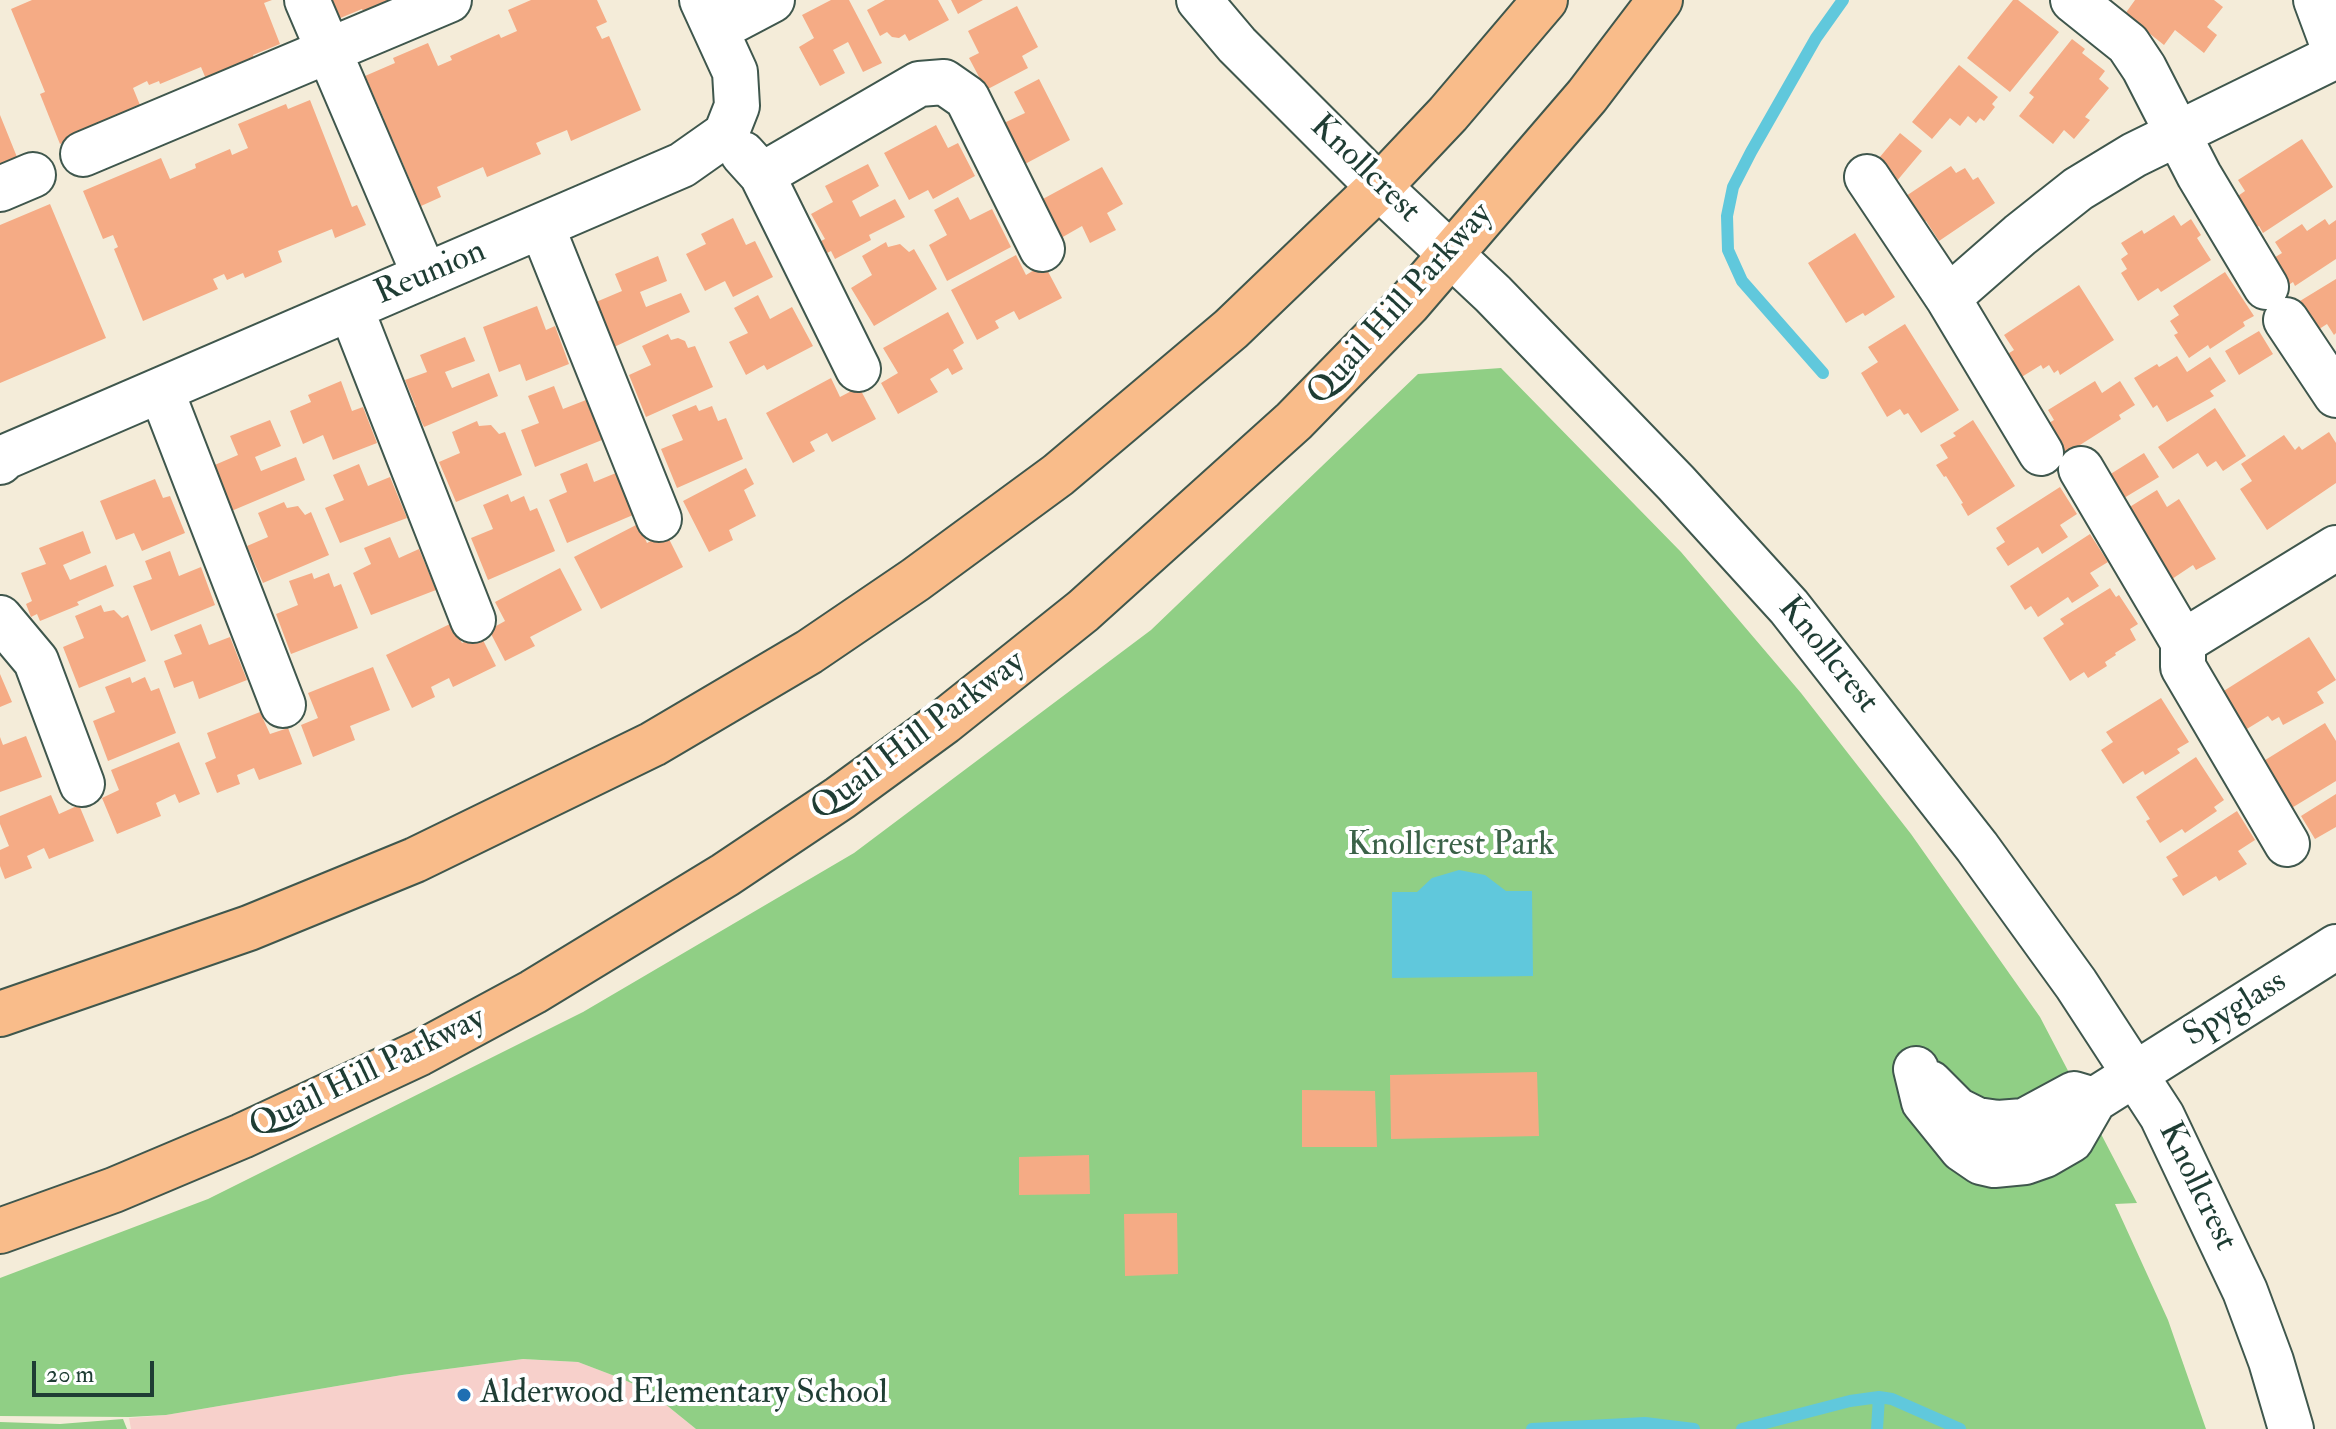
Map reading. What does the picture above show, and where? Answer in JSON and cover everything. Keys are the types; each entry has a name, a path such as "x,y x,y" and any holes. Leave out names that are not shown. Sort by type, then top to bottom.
{"main road":[{"path":"0,1014 249,928 415,860 653,744 809,652 915,580 1095,446 1231,329 1379,187 1457,103 1545,0"},
{"name":"Quail Hill Parkway","path":"0,1231 114,1190 339,1093 420,1053 614,944 840,798 1009,672 1181,525 1294,421 1408,304 1587,96 1660,0"}],"street":[{"path":"307,0 425,276"},
{"path":"83,154 449,0"},
{"path":"772,0 710,14 735,72 737,106 726,134 762,175 858,369"},
{"name":"Knollcrest","path":"1199,0 1237,45 1451,254 1665,471 1789,607 1877,716 1977,847 2162,1116 2229,1252 2260,1330 2291,1429"},
{"path":"2073,0 2128,44 2144,68 2199,175 2276,304 2336,395"},
{"path":"1948,298 2078,189 2134,155 2336,55 2316,0"},
{"path":"762,175 919,84 944,82 967,98 1042,249"},
{"name":"Reunion","path":"0,462 5,457 682,165 726,134"},
{"path":"1867,177 1948,298 2041,453"},
{"path":"542,227 659,519"},
{"path":"351,309 473,620"},
{"path":"161,390 283,705"},
{"path":"2081,469 2183,642 2183,667 2287,844"},
{"path":"2183,642 2336,548"},
{"path":"0,618 36,661 82,784"},
{"name":"Spyglass","path":"2094,1100 2336,947"}],"shaded area":[{"name":"Alderwood Elementary School","path":"523,1359 578,1362 620,1378 649,1391 696,1429 131,1429 129,1418 166,1415 402,1375"}],"green space":[{"name":"Knollcrest Park","path":"1501,368 1681,552 1801,693 1911,834 2040,1017 2137,1203 2115,1204 2168,1320 2206,1429 696,1429 649,1391 620,1378 578,1362 523,1359 402,1375 166,1415 0,1416 0,1278 208,1199 583,1012 854,853 1151,630 1418,374"},
{"path":"123,1419 127,1429 0,1429 0,1422 60,1424"}],"water":[{"path":"1459,870 1485,875 1506,891 1532,891 1533,976 1392,978 1392,892 1417,892 1432,878"}],"building":[{"path":"32,0 272,0 264,3 280,44 253,55 256,64 206,79 201,67 160,84 159,81 149,85 147,81 133,88 142,110 60,144 40,94 45,92 11,9"},
{"path":"330,0 409,0 364,13 362,9 338,19"},
{"path":"531,0 597,0 607,22 596,27 602,39 609,36 641,110 571,141 567,130 536,143 541,154 487,177 483,167 437,187 441,197 421,206 392,138 387,141 379,122 384,119 365,76 395,63 393,58 428,43 438,66 452,60 450,56 499,34 501,38 517,31 508,10"},
{"path":"831,0 849,0 882,63 863,72 848,42 833,50 845,73 820,86 799,47 814,38 802,15"},
{"path":"885,0 938,0 949,20 909,41 905,34 899,38 887,32 880,36 867,10"},
{"path":"951,0 983,0 958,14"},
{"path":"2013,0 2018,0 2059,32 2010,92 1967,58"},
{"path":"2135,0 2214,0 2223,7 2207,27 2217,35 2204,53 2175,30 2164,45 2125,14"},
{"path":"1017,6 1038,47 1022,56 1028,68 986,90 969,58 979,53 968,31"},
{"path":"2072,39 2085,49 2082,53 2105,71 2099,79 2109,88 2085,117 2090,120 2074,139 2064,130 2053,144 2019,116 2034,97 2029,93"},
{"path":"1959,65 1998,97 1992,104 1995,107 1984,121 1980,118 1976,123 1968,116 1960,126 1950,118 1932,139 1912,122"},
{"path":"1039,79 1070,140 1025,164 1004,123 1025,113 1014,92"},
{"path":"310,100 352,207 357,205 366,225 335,238 332,229 278,251 282,262 245,278 243,273 227,280 224,274 213,279 218,289 143,321 114,249 118,247 113,235 103,239 83,191 161,158 170,179 230,149 232,155 248,148 238,124 286,104 288,109"},
{"path":"0,115 19,162 0,170"},
{"path":"936,125 948,148 958,143 975,176 933,199 928,190 909,200 884,153"},
{"path":"1900,133 1922,151 1896,182 1874,164"},
{"path":"2302,139 2333,187 2263,233 2259,226 2255,228 2235,198 2245,191 2238,180"},
{"path":"868,164 879,186 852,201 860,217 895,199 905,217 869,235 871,240 835,259 831,251 825,254 819,242 825,239 811,214 833,202 825,186"},
{"path":"1951,166 1956,173 1965,168 1973,180 1978,177 1995,203 1939,241 1926,221 1918,227 1900,200"},
{"path":"1102,167 1123,204 1107,213 1116,230 1090,243 1082,226 1061,238 1041,200"},
{"path":"958,197 970,220 992,209 1011,247 947,281 929,245 947,235 934,210"},
{"path":"50,204 106,338 0,383 0,225"},
{"path":"2174,215 2181,226 2191,219 2201,235 2197,238 2211,260 2161,292 2158,288 2138,301 2121,273 2127,269 2121,259 2128,254 2121,243 2142,230 2144,234"},
{"path":"733,218 746,245 755,241 773,277 733,297 725,281 705,291 686,254 706,244 701,234"},
{"path":"2325,219 2329,225 2336,220 2336,259 2295,286 2293,282 2284,288 2267,262 2282,253 2275,242 2302,224 2307,231"},
{"path":"1855,233 1895,297 1865,316 1863,313 1846,323 1808,263"},
{"path":"886,242 888,247 900,244 909,252 914,249 937,289 874,326 851,288 872,275 862,256"},
{"path":"1016,255 1026,275 1044,264 1062,298 1019,320 1014,311 995,321 999,328 977,340 951,290"},
{"path":"658,256 667,281 640,292 646,307 681,293 690,312 614,347 596,302 622,291 615,274"},
{"path":"2225,272 2254,316 2243,322 2245,326 2210,349 2208,345 2189,358 2174,335 2178,333 2170,321 2179,315 2173,306"},
{"path":"2336,279 2336,333 2334,335 2327,324 2313,333 2295,304"},
{"path":"2079,285 2114,340 2060,375 2058,370 2054,373 2049,365 2043,369 2041,365 2020,378 2006,355 2014,350 2004,335"},
{"path":"758,295 770,319 792,307 813,346 767,370 764,365 746,375 729,342 748,333 734,308"},
{"path":"537,306 546,330 555,326 569,364 526,381 520,364 499,372 483,327"},
{"path":"948,312 964,343 953,350 963,369 952,375 948,368 930,379 938,392 898,414 881,383 898,373 883,348"},
{"path":"1905,324 1959,410 1921,433 1908,413 1904,415 1900,409 1887,417 1861,373 1878,362 1868,347"},
{"path":"2259,331 2273,354 2239,375 2225,351"},
{"path":"668,334 671,340 678,338 685,341 688,348 695,346 713,387 646,417 629,375 651,365 642,346"},
{"path":"465,337 475,361 445,372 452,388 489,373 498,396 424,427 420,419 414,422 409,410 416,407 405,380 427,372 420,355"},
{"path":"2177,356 2187,372 2210,357 2226,381 2210,391 2214,396 2167,422 2157,405 2153,408 2134,378"},
{"path":"831,378 840,397 859,387 876,419 832,442 827,433 810,442 815,451 793,463 766,413"},
{"path":"341,381 352,411 363,407 377,443 333,460 323,435 303,444 290,411 311,402 308,395"},
{"path":"2095,381 2102,393 2120,381 2135,405 2119,415 2121,419 2061,457 2042,427 2054,420 2048,410"},
{"path":"554,386 563,409 586,400 602,440 535,467 521,430 539,423 528,396"},
{"path":"696,405 699,411 712,406 718,421 726,418 743,459 677,488 661,449 683,440 672,415"},
{"path":"2215,408 2246,456 2223,471 2216,461 2207,467 2198,453 2173,469 2158,447"},
{"path":"270,420 281,446 255,457 261,471 296,457 305,480 229,512 210,467 238,455 230,436"},
{"path":"1973,420 2015,486 1968,516 1963,503 1936,465 1948,458 1940,445 1956,436 1953,433"},
{"path":"477,421 479,426 491,425 499,434 505,432 522,475 456,502 439,462 460,453 452,432"},
{"path":"2329,432 2336,443 2336,483 2267,530 2240,489 2252,481 2241,464 2284,435 2295,450 2299,446 2302,450"},
{"path":"2144,453 2159,477 2124,498 2109,475"},
{"path":"587,463 594,482 616,473 633,515 567,543 549,500 567,492 560,474"},
{"path":"359,464 368,486 390,477 407,518 340,543 325,508 344,500 333,475"},
{"path":"746,468 754,484 744,490 756,516 729,530 733,540 709,552 683,501"},
{"path":"155,479 163,498 170,496 185,533 142,551 134,533 116,540 100,501"},
{"path":"2060,487 2077,514 2060,525 2068,537 2042,554 2038,547 2008,566 1996,548 2005,542 1996,528"},
{"path":"2157,490 2167,507 2179,499 2216,559 2196,570 2193,565 2172,579 2128,508"},
{"path":"508,494 511,502 524,496 530,511 537,508 555,551 488,580 471,538 493,529 483,505"},
{"path":"284,502 287,508 298,506 305,515 311,512 329,555 263,583 247,546 268,537 258,513"},
{"path":"638,524 647,543 666,533 683,567 601,609 574,557"},
{"path":"83,531 91,553 63,565 70,580 106,565 114,586 40,621 37,614 31,617 26,604 32,601 21,573 46,564 39,548"},
{"path":"2090,534 2108,562 2090,573 2099,586 2072,603 2068,597 2038,617 2031,606 2025,610 2010,586"},
{"path":"390,537 399,558 419,549 436,590 371,615 353,573 371,564 364,548"},
{"path":"170,551 179,576 201,567 215,605 151,631 133,586 152,579 145,561"},
{"path":"560,568 582,610 530,637 535,646 505,661 489,630 505,621 495,602"},
{"path":"312,573 314,579 329,573 334,587 341,584 358,628 291,654 276,614 298,605 289,581"},
{"path":"2110,588 2116,597 2119,595 2138,624 2130,629 2136,640 2115,653 2105,662 2107,666 2088,678 2084,672 2070,681 2043,638 2064,624 2060,619"},
{"path":"101,605 104,612 114,610 122,618 128,615 146,661 79,688 63,647 84,638 75,616"},
{"path":"452,623 462,643 480,634 496,666 453,687 449,678 431,687 435,697 412,708 386,655"},
{"path":"201,624 209,645 230,637 247,680 199,699 193,681 174,688 164,661 182,654 174,635"},
{"path":"2309,637 2336,680 2317,692 2324,703 2283,725 2279,717 2272,721 2268,716 2242,732 2219,694"},
{"path":"373,667 390,710 350,726 355,740 313,757 301,725 318,718 308,693"},
{"path":"0,674 12,702 0,707"},
{"path":"130,677 132,683 145,677 151,691 159,688 176,733 108,761 93,721 115,712 105,687"},
{"path":"2161,698 2189,742 2177,749 2180,753 2145,775 2143,771 2123,784 2101,750 2113,742 2106,732"},
{"path":"260,712 270,734 288,728 302,764 259,780 254,768 237,775 240,784 217,793 205,763 216,758 207,733"},
{"path":"2325,723 2336,741 2336,781 2290,809 2262,762"},
{"path":"26,736 42,777 0,792 0,737 3,745"},
{"path":"179,742 200,794 179,803 175,794 156,803 161,816 117,834 102,798 119,790 111,770"},
{"path":"2196,757 2224,800 2214,807 2217,811 2185,833 2182,829 2160,843 2136,797"},
{"path":"2336,794 2336,827 2315,839 2301,816"},
{"path":"51,795 59,814 79,805 94,841 49,859 44,848 27,856 32,868 5,879 0,866 0,850 9,846 0,816"},
{"path":"2237,811 2255,840 2238,851 2247,864 2219,881 2216,876 2183,896 2172,879 2178,876 2166,857"},
{"path":"1537,1072 1539,1136 1391,1139 1390,1075"},
{"path":"1302,1090 1375,1091 1377,1147 1302,1147"},
{"path":"1089,1155 1090,1194 1019,1195 1019,1157"},
{"path":"1177,1213 1178,1274 1125,1276 1124,1214"}],"waterway":[{"path":"1823,373 1742,281 1728,250 1727,216 1733,187 1751,152 1816,38 1843,0"},
{"path":"1742,1429 1850,1401 1879,1397 1892,1399 1960,1429"},
{"path":"1877,1429 1879,1397"},
{"path":"1532,1429 1645,1423 1694,1429"}],"place":[{"name":"Alderwood Elementary School","path":"464,1395"}]}
